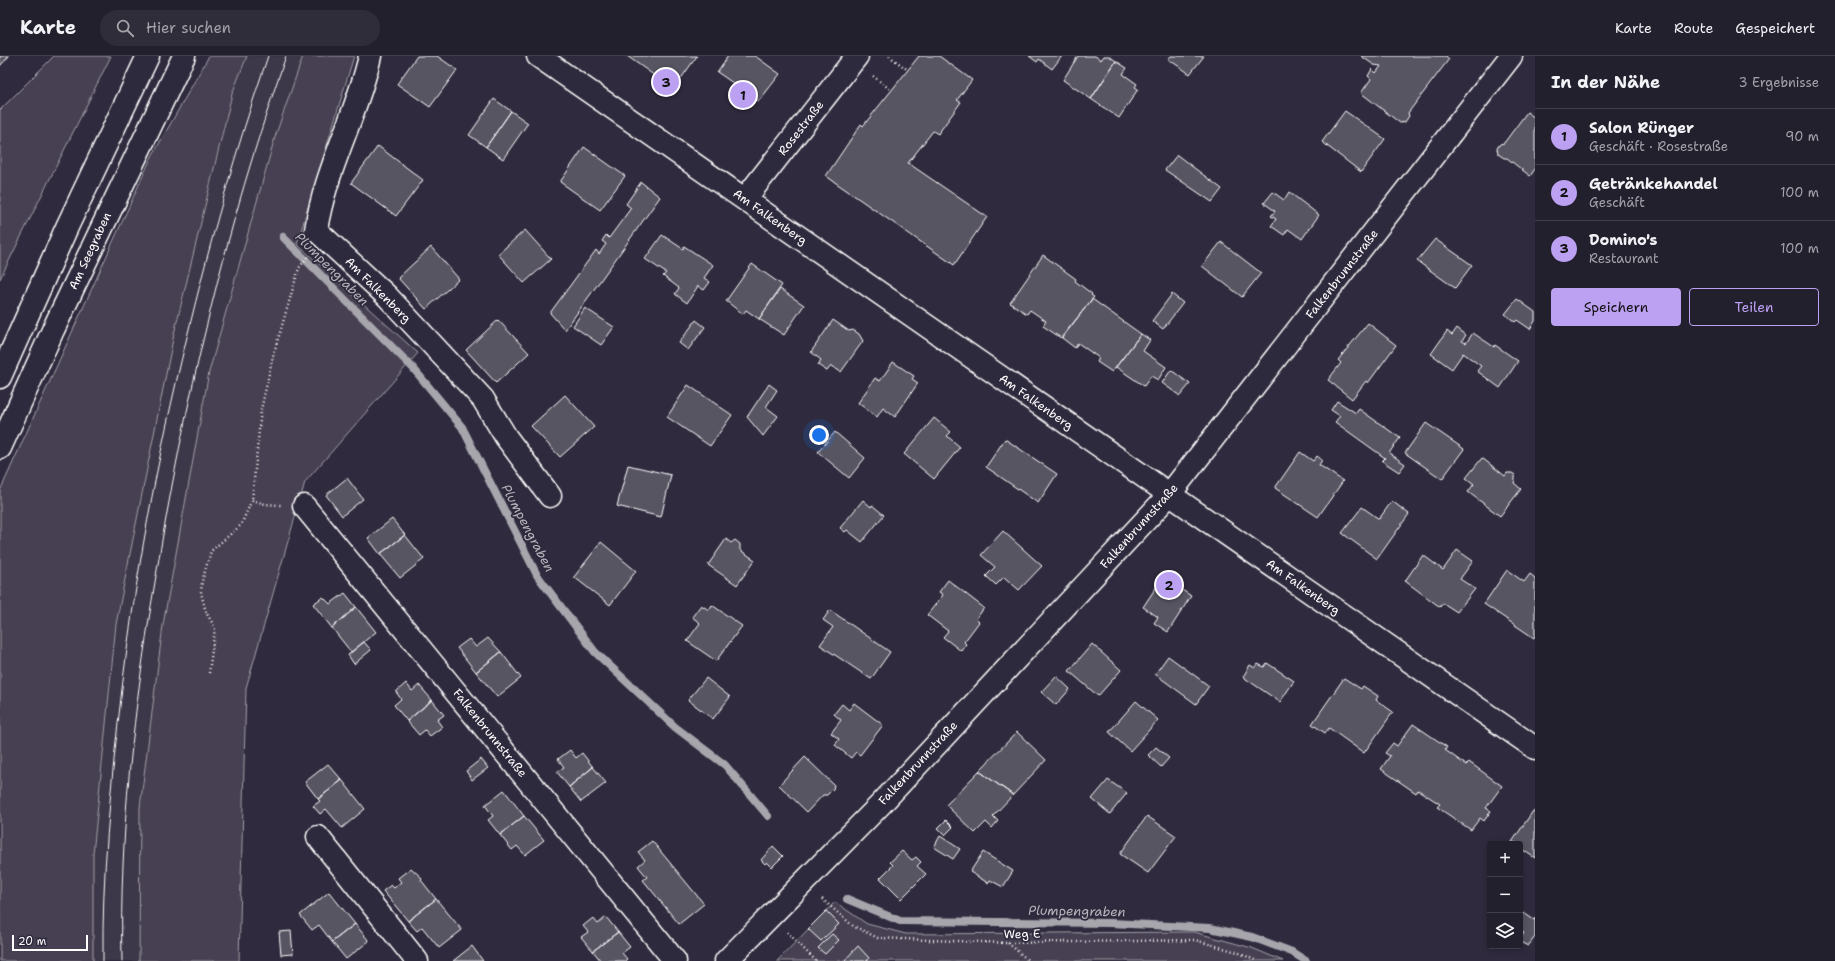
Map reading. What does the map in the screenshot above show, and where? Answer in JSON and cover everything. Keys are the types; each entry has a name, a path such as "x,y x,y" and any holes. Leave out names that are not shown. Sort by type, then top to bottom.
{"street":[{"path":"0,377 80,198 148,56"},
{"name":"Am Seegraben","path":"0,448 53,330 184,56"},
{"name":"Am Falkenberg","path":"370,56 365,80 320,205 316,230 387,296 484,399 506,437 550,496"},
{"name":"Am Falkenberg","path":"538,56 1535,748"},
{"name":"Rosestraße","path":"745,199 857,56"},
{"name":"Falkenbrunnstraße","path":"726,961 880,805 1169,494 1510,56"},
{"name":"Falkenbrunnstraße","path":"304,506 676,961"},
{"path":"318,837 417,961"}],"path":[{"path":"889,56 908,70"},
{"path":"208,673 215,628 206,612 201,593 202,581 211,552 241,525 252,500 261,410 272,356 299,268 311,253"},
{"path":"252,500 265,504"},
{"name":"Weg E","path":"805,881 828,906 853,926 878,938 1008,943 1195,940 1237,952 1257,961"},
{"path":"771,916 816,961"},
{"path":"1008,943 1029,961"}],"shaded area":[{"path":"54,56 111,56 0,279 0,110"},
{"path":"209,56 247,56 232,94 174,334 116,624 93,854 93,961 0,961 0,491 151,158"},
{"path":"247,56 303,56 275,137 209,372 163,625 140,807 139,961 93,961 93,854 116,624 174,334 232,94"},
{"path":"303,56 354,56 297,244 418,353 305,482 246,688 239,961 139,961 140,807 163,625 209,372 275,137"},
{"path":"835,902 867,924 906,934 1194,932 1252,948 1283,961 777,961"}],"building":[{"path":"0,56 9,56 0,66"},
{"path":"417,56 437,56 457,70 430,107 397,84"},
{"path":"627,56 697,56 670,94 652,81 655,76"},
{"path":"728,56 755,56 780,74 759,101 717,72"},
{"path":"919,56 939,56 972,80 957,100 961,102 938,134 933,131 908,163 987,217 954,265 826,176 861,124 863,126"},
{"path":"1029,56 1062,56 1052,69 1039,59 1037,62"},
{"path":"1078,56 1095,56 1101,60 1104,56 1109,56 1116,61 1091,99 1063,80"},
{"path":"1171,56 1204,56 1190,74 1168,59"},
{"path":"1361,56 1446,56 1449,59 1408,113 1409,116 1405,122 1400,123 1361,93 1371,79 1368,76 1372,69 1376,73 1381,66 1374,65"},
{"path":"1116,61 1127,68 1123,74 1137,84 1135,87 1138,89 1119,118 1091,99"},
{"path":"494,99 511,111 486,147 469,135"},
{"path":"511,111 528,123 503,159 486,147"},
{"path":"1345,111 1385,139 1361,172 1322,142"},
{"path":"1527,112 1535,118 1535,169 1530,176 1507,158 1504,158 1498,154 1497,148 1500,144 1504,143"},
{"path":"378,146 423,180 396,216 351,183"},
{"path":"584,147 625,176 600,210 560,182"},
{"path":"1177,155 1222,189 1212,202 1165,170"},
{"path":"641,182 660,197 565,330 550,313 596,250 599,254 606,244 602,241 606,235 609,238 631,208 626,204"},
{"path":"1273,192 1284,200 1289,192 1319,215 1302,239 1288,229 1284,235 1271,226 1276,219 1271,216 1275,211 1264,203"},
{"path":"525,230 551,259 524,283 498,254"},
{"path":"662,235 683,249 684,246 713,265 704,278 710,282 704,290 698,286 687,303 675,294 679,288 663,276 666,273 645,259"},
{"path":"1435,239 1472,265 1455,288 1417,261"},
{"path":"1221,242 1261,273 1242,297 1202,266"},
{"path":"431,247 459,279 426,309 398,278"},
{"path":"1043,255 1076,279 1075,281 1094,297 1061,338 1043,326 1046,321 1030,310 1027,314 1010,303"},
{"path":"752,264 782,285 759,319 746,310 743,314 726,301"},
{"path":"780,289 804,305 784,335 759,319"},
{"path":"1172,294 1183,303 1163,329 1152,321"},
{"path":"1092,299 1141,334 1112,372 1097,362 1099,358 1078,343 1075,348 1062,338"},
{"path":"1517,299 1535,312 1535,321 1530,329 1517,320 1515,322 1505,314"},
{"path":"585,308 614,327 601,345 573,326"},
{"path":"498,320 529,353 496,383 466,350"},
{"path":"696,320 705,327 688,350 679,343"},
{"path":"833,320 849,331 853,330 859,334 863,341 841,372 831,366 827,371 818,365 821,360 811,352"},
{"path":"1368,323 1396,345 1368,383 1366,381 1352,399 1328,380 1341,363 1338,360"},
{"path":"1457,328 1466,335 1462,341 1466,343 1473,333 1494,347 1495,345 1518,361 1500,388 1477,371 1481,366 1463,353 1452,369 1431,354 1447,331 1452,335"},
{"path":"1141,334 1150,340 1143,351 1166,367 1158,380 1151,376 1144,386 1116,367"},
{"path":"893,362 914,376 912,379 918,383 895,417 883,408 877,417 858,403 875,378 880,381"},
{"path":"1171,370 1190,384 1180,396 1162,383"},
{"path":"769,384 777,390 766,407 778,416 763,436 747,417"},
{"path":"688,385 732,415 710,446 667,417"},
{"path":"565,395 594,427 560,457 531,426"},
{"path":"1337,401 1356,413 1359,409 1400,438 1389,453 1405,464 1399,472 1382,461 1385,458 1335,422 1340,416 1331,410"},
{"path":"934,418 951,432 947,436 960,447 934,479 904,454"},
{"path":"1426,423 1464,449 1442,479 1405,453"},
{"path":"835,432 865,458 849,478 818,452"},
{"path":"1005,439 1057,474 1038,503 986,467"},
{"path":"1300,452 1313,461 1317,456 1322,460 1319,465 1343,481 1318,517 1275,488"},
{"path":"1482,458 1505,476 1507,473 1512,473 1515,475 1514,483 1521,489 1500,516 1468,492 1474,484 1466,478"},
{"path":"628,465 671,475 661,517 617,506"},
{"path":"347,478 363,499 342,516 326,495"},
{"path":"863,500 884,515 862,542 847,530 845,532 840,528"},
{"path":"1392,501 1409,514 1377,559 1342,533 1362,507 1379,519"},
{"path":"392,519 405,535 380,554 368,538"},
{"path":"1003,531 1042,566 1019,590 1004,577 996,585 986,576 995,567 981,555"},
{"path":"405,535 424,559 400,578 380,554"},
{"path":"726,539 731,543 735,540 740,544 740,550 755,560 737,585 708,565"},
{"path":"601,542 636,571 610,605 574,577"},
{"path":"1457,550 1473,561 1460,579 1475,589 1457,612 1443,603 1440,607 1405,581 1423,555 1443,570"},
{"path":"1507,570 1524,582 1530,574 1535,578 1534,638 1484,604"},
{"path":"1163,577 1191,596 1168,632 1154,623 1158,617 1143,607"},
{"path":"948,580 984,608 976,619 979,622 964,642 966,644 961,651 943,637 948,631 927,615 943,595 939,592"},
{"path":"345,593 356,607 332,628 313,604 323,597 330,604"},
{"path":"701,605 709,610 712,605 742,626 716,661 687,641 700,623 692,617"},
{"path":"356,607 376,632 351,652 332,628"},
{"path":"830,610 890,652 871,679 820,645 833,627 823,620"},
{"path":"488,638 501,652 476,672 457,648 469,639 476,647"},
{"path":"364,642 371,650 354,664 348,655"},
{"path":"1092,644 1121,670 1098,696 1069,671"},
{"path":"501,652 521,678 497,697 476,672"},
{"path":"1168,656 1209,686 1196,704 1155,674"},
{"path":"1267,663 1294,681 1280,702 1243,677 1250,665 1255,668 1258,664 1264,667"},
{"path":"1056,676 1070,689 1056,705 1041,692"},
{"path":"706,678 730,697 713,719 688,700"},
{"path":"1344,678 1361,689 1363,686 1378,696 1376,700 1393,712 1364,753 1329,728 1325,733 1312,724"},
{"path":"406,683 412,691 419,685 432,700 407,721 394,705 401,699 396,692"},
{"path":"432,700 444,715 437,720 442,727 430,736 425,730 419,735 407,721"},
{"path":"1136,701 1158,720 1130,751 1109,732"},
{"path":"854,703 883,725 860,755 856,752 851,758 835,745 839,739 831,733 841,720 834,714 842,704 849,710"},
{"path":"1413,724 1447,747 1445,750 1466,765 1469,762 1502,786 1486,808 1491,811 1484,821 1480,818 1471,830 1437,807 1440,804 1418,790 1416,793 1381,769 1390,756 1385,753 1393,743 1397,746"},
{"path":"1017,732 1046,760 1013,795 979,771"},
{"path":"1156,747 1169,758 1161,767 1148,755"},
{"path":"570,750 576,758 582,753 593,767 569,787 557,772 564,767 558,759"},
{"path":"805,757 834,785 833,789 827,795 823,795 807,812 779,785"},
{"path":"481,759 488,768 472,780 466,771"},
{"path":"328,764 342,780 318,799 305,782"},
{"path":"593,767 606,783 581,802 569,787"},
{"path":"979,771 1013,795 993,816 998,821 992,828 986,822 975,833 946,805"},
{"path":"342,780 365,809 342,828 326,809 320,814 313,806 320,801 318,799"},
{"path":"1108,780 1127,793 1110,814 1092,799"},
{"path":"504,790 524,816 500,835 488,820 493,816 485,805"},
{"path":"1533,811 1535,812 1535,858 1523,850 1523,841 1513,841"},
{"path":"524,816 544,840 525,855 517,846 512,850 500,835"},
{"path":"1147,816 1176,836 1148,873 1120,854"},
{"path":"946,820 953,827 945,835 938,828"},
{"path":"940,836 960,849 953,859 934,847"},
{"path":"652,841 704,904 679,924 643,880 647,877 638,866 645,860 638,852"},
{"path":"773,846 783,856 772,867 767,862 765,864 761,860"},
{"path":"902,851 912,860 916,857 921,862 917,866 926,874 901,899 880,878 893,865 890,862"},
{"path":"983,852 1013,871 1003,887 990,880 988,883 970,872"},
{"path":"411,868 422,878 421,880 436,899 408,921 383,891 391,885 394,888 401,882 398,878"},
{"path":"329,892 355,924 332,942 319,925 312,930 300,915"},
{"path":"436,899 462,930 439,948 422,927 417,931 408,921"},
{"path":"826,911 839,924 821,941 808,929"},
{"path":"1524,913 1534,920 1535,918 1535,937 1528,946 1523,944"},
{"path":"606,917 618,932 593,951 581,937 588,932 583,926 593,918 598,924"},
{"path":"355,924 369,941 346,959 332,942"},
{"path":"291,931 293,954 281,955 279,932"},
{"path":"618,932 630,947 622,953 627,959 625,961 601,961 593,951"},
{"path":"832,934 839,940 825,954 818,948"},
{"path":"472,946 483,961 453,961"},
{"path":"858,946 869,958 867,961 844,961"}],"waterway":[{"name":"Plumpengraben","path":"283,237 413,368 462,427 537,575 595,652 675,727 725,765 768,816"},
{"name":"Plumpengraben","path":"847,899 900,921 1111,923 1210,928 1252,937 1292,952 1306,961"}],"tram line":[{"path":"103,961 107,834 120,706 139,567 156,475 187,337 234,160 268,56"},
{"path":"122,961 123,866 130,771 147,629 166,515 193,382 226,250 264,120 286,56"}],"place":[{"name":"Domino's","path":"666,82"},
{"name":"Salon Rünger","path":"743,95"},
{"name":"Getränkehandel","path":"1169,585"}]}
